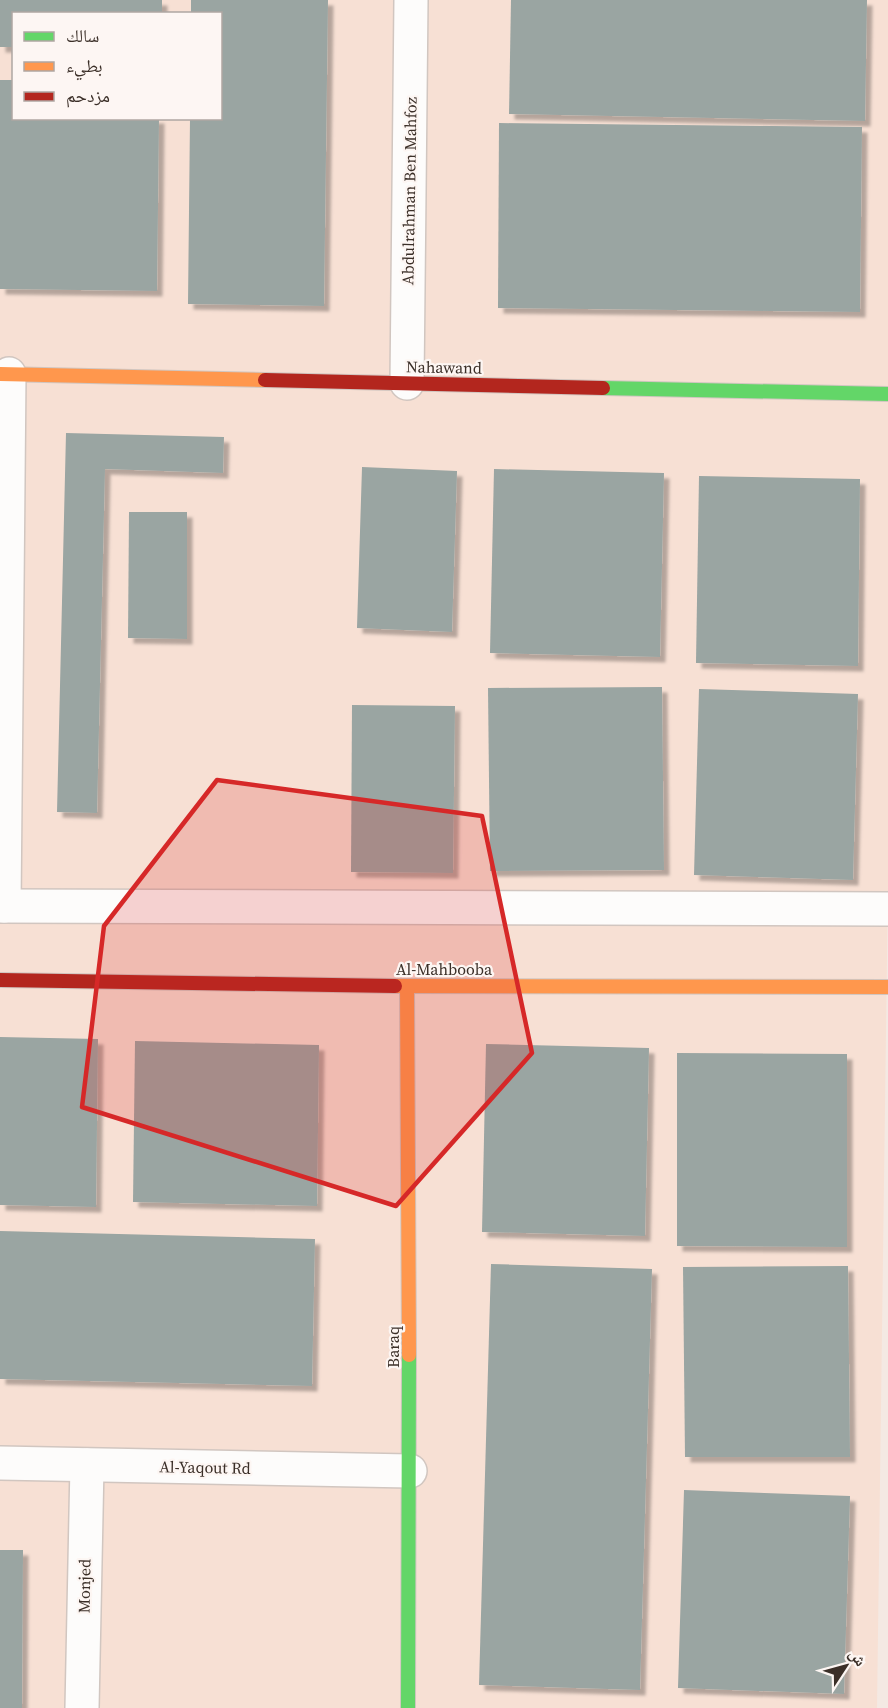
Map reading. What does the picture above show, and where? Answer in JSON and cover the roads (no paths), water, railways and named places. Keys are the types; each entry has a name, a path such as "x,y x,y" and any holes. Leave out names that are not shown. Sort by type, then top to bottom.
{"street":[{"name":"Abdulrahman Ben Mahfoz","path":"407,382 411,0"},
{"name":"Nahawand","path":"4,374 888,394"},
{"path":"4,374 2,906 888,909"},
{"name":"Al-Mahbooba","path":"0,980 407,986 888,987"},
{"name":"Baraq","path":"407,986 410,1471 408,1708"},
{"name":"Al-Yaqout Rd","path":"0,1463 410,1471"},
{"name":"Monjed","path":"82,1708 87,1465"}]}
